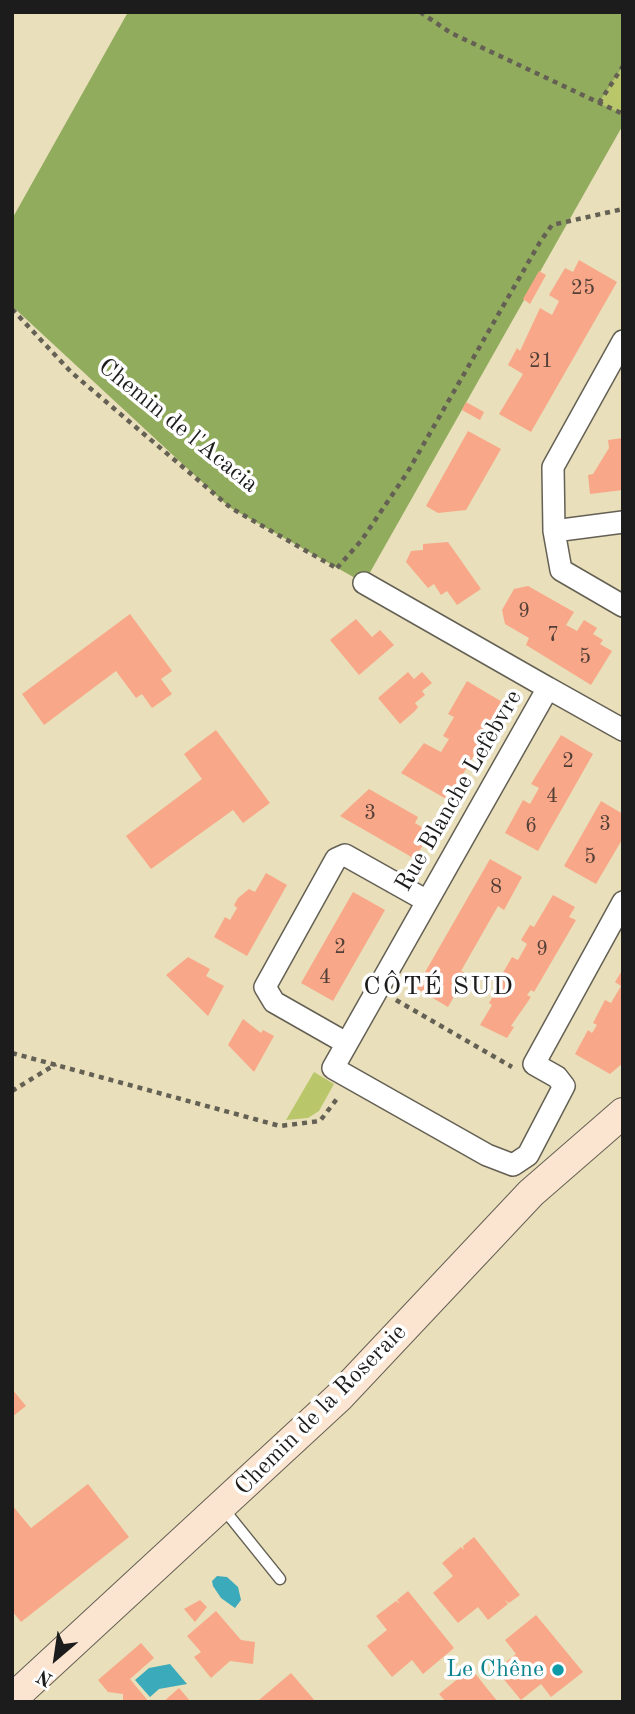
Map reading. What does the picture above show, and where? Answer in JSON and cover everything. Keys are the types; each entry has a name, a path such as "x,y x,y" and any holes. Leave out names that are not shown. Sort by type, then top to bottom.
{"street":[{"path":"623,341 553,467 554,531 561,570 623,606"},
{"path":"554,531 623,522"},
{"name":"Rue Blanche Lefèbvre","path":"352,1079 332,1068 548,688 364,583"},
{"path":"548,688 623,730"},
{"path":"346,1043 274,1002 265,987 336,859 345,855 427,901"},
{"path":"352,1079 487,1156 513,1165 528,1155 564,1086 557,1077 534,1064 623,902"},
{"name":"Chemin de la Roseraie","path":"12,1699 339,1397 531,1193 623,1113"}],"lane":[{"path":"222,1507 280,1579"}],"path":[{"path":"420,12 451,33 623,114"},
{"path":"599,103 623,66"},
{"path":"337,568 361,541 407,473 552,225 623,209"},
{"name":"Chemin de l'Acacia","path":"12,309 71,372 231,508 364,583"},
{"path":"377,989 515,1069"},
{"path":"12,1054 57,1063 280,1126 320,1121 352,1079"},
{"path":"12,1091 57,1063"}],"green space":[{"path":"128,12 623,12 623,66 599,103 623,114 623,125 364,583 229,507 12,306 12,219"},
{"path":"623,66 623,115 599,103"},
{"path":"314,1072 334,1084 319,1111 308,1118 286,1120"}],"water":[{"path":"217,1576 227,1577 238,1587 241,1600 235,1608 221,1598 213,1586 212,1581"},
{"path":"170,1664 187,1684 159,1689 150,1697 135,1680 149,1668"}],"building":[{"path":"579,260 617,282 531,432 499,414 523,374 508,365 517,348 520,351 540,308 552,315 559,301 549,295 565,268 573,272"},
{"path":"539,271 546,275 530,304 523,299"},
{"path":"466,402 484,412 480,420 462,410"},
{"path":"468,431 501,449 466,510 438,513 426,506"},
{"path":"623,438 623,490 590,494 588,475 593,474 609,448 608,440"},
{"path":"448,542 481,589 457,605 447,591 441,595 434,584 428,588 406,562 411,551 423,550 423,544"},
{"path":"528,586 574,612 566,625 577,631 584,620 597,628 593,634 603,640 600,644 612,651 591,685 526,645 529,638 505,624 502,610 514,589"},
{"path":"130,614 172,671 161,679 172,694 152,708 142,694 136,698 116,671 44,725 22,694"},
{"path":"356,619 372,637 380,630 394,645 359,675 330,640"},
{"path":"408,672 414,679 422,672 432,683 422,691 425,695 415,703 418,707 415,711 400,724 378,698"},
{"path":"467,681 504,703 448,800 401,773 424,743 441,752 449,739 443,736 454,717 448,714"},
{"path":"216,730 270,803 243,823 233,810 151,869 126,836 202,779 184,754"},
{"path":"561,735 593,754 538,851 505,833 523,800 530,804 539,788 531,784"},
{"path":"369,789 418,817 415,823 430,832 415,859 340,816"},
{"path":"601,801 623,814 623,838 596,884 564,866"},
{"path":"490,859 522,877 504,910 498,906 461,971 467,974 448,1007 416,988"},
{"path":"266,873 287,885 247,956 214,937 225,917 230,920 237,908 234,905 238,898 249,889 255,892"},
{"path":"353,892 385,910 333,1001 301,983"},
{"path":"553,895 575,907 569,917 576,920 534,992 531,990 527,995 531,997 511,1026 514,1027 507,1038 480,1025 492,1005 489,1003 496,991 493,990 512,957 518,960 527,944 521,940 530,925 534,927"},
{"path":"188,957 210,969 206,976 224,986 208,1016 166,975"},
{"path":"623,969 623,1063 610,1074 575,1054 588,1030 592,1033 597,1025 593,1023 605,1000 611,1003 621,986 615,982"},
{"path":"243,1019 261,1033 263,1030 274,1036 254,1072 228,1045"},
{"path":"12,1389 26,1406 12,1417"},
{"path":"88,1484 129,1537 21,1622 12,1611 12,1505 31,1528"},
{"path":"474,1537 520,1595 509,1603 505,1600 508,1604 488,1620 478,1607 458,1623 433,1593 453,1576 442,1563 461,1547 464,1550 463,1546"},
{"path":"408,1591 454,1648 423,1674 412,1660 392,1677 367,1646 387,1630 376,1616 396,1601 400,1604 397,1600"},
{"path":"200,1600 207,1607 195,1622 184,1609"},
{"path":"216,1611 241,1640 255,1642 253,1664 230,1661 211,1678 194,1657 201,1652 187,1636"},
{"path":"536,1615 583,1672 551,1697 541,1684 521,1700 496,1670 516,1654 505,1640"},
{"path":"141,1643 154,1658 130,1679 149,1702 123,1702 123,1694 108,1692 98,1680"},
{"path":"471,1668 498,1702 446,1702 439,1694"},
{"path":"291,1673 316,1702 259,1700"},
{"path":"179,1688 191,1702 163,1702"}],"place":[{"name":"Le Chêne","path":"558,1670"}],"district":[{"name":"CÔTÉ SUD","path":"439,987"}]}
